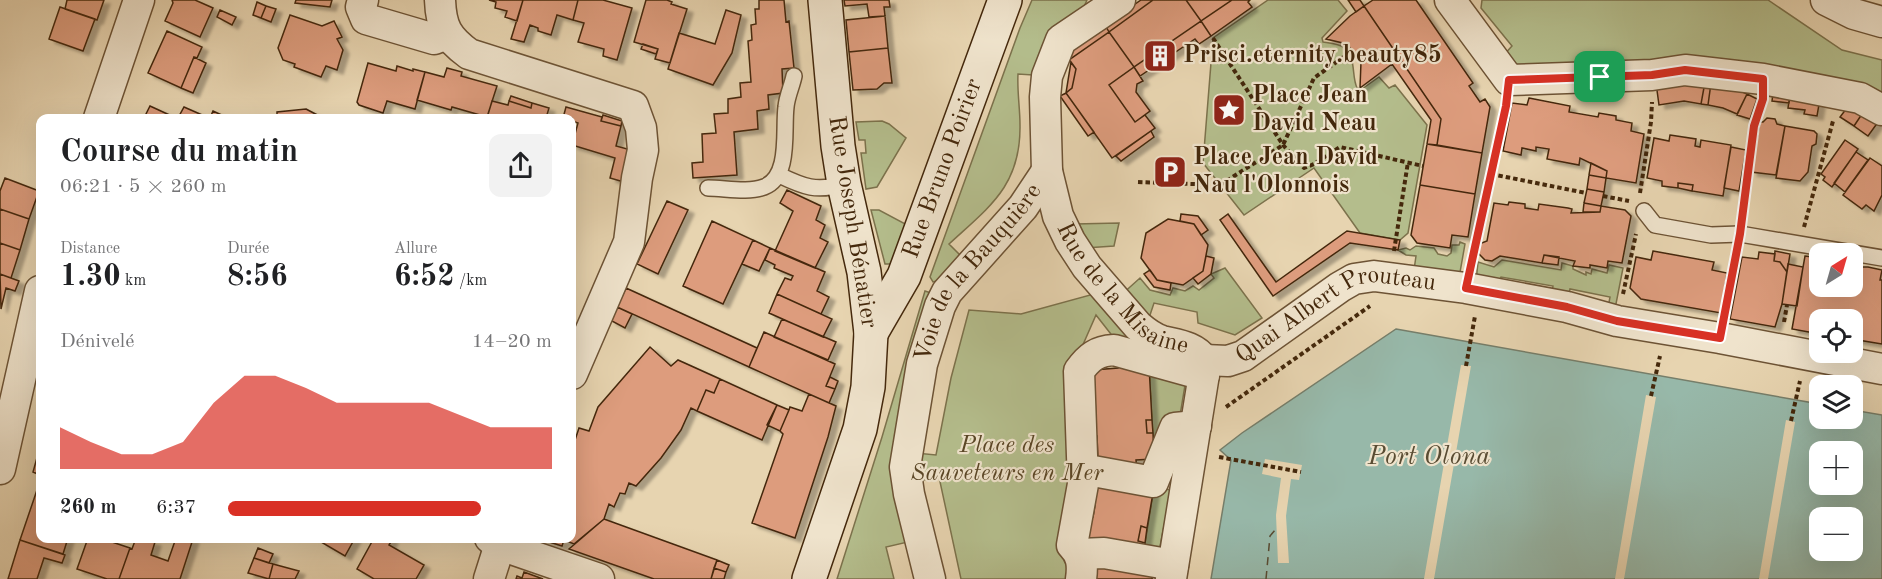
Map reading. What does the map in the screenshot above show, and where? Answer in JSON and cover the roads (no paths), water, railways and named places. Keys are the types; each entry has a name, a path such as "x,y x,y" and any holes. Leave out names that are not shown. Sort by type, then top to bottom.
{"street":[{"path":"100,114 139,0"},
{"path":"363,0 361,7 366,19 434,39 447,34"},
{"path":"440,0 441,16 447,34 456,45 469,54 633,106 642,128 643,150 629,242 576,365"},
{"name":"Rue Joseph Bénatier","path":"809,579 860,429 868,387 871,333 825,0"},
{"name":"Rue Bruno Poirier","path":"871,333 904,276 1005,0"},
{"name":"Voie de la Bauquière","path":"930,579 909,494 905,467 922,364 940,306 947,292 1023,207 1047,171 1045,97 1047,76 1061,40 1120,0"},
{"path":"1450,0 1509,80 1652,75 1685,70 1763,79 1841,94 1860,98 1882,110"},
{"path":"1826,0 1854,14 1882,22"},
{"name":"Rue de la Misaine","path":"1047,171 1058,216 1070,241 1087,267 1143,331 1156,338 1199,352 1204,368 1114,350 1102,351 1088,358 1079,371 1083,484 1072,545 1081,566"},
{"name":"Quai Albert Prouteau","path":"1172,572 1204,368 1243,356 1354,279 1374,276 1466,288 1567,307 1617,321 1882,369"},
{"path":"0,469 34,346 36,328"},
{"path":"1082,469 1153,482 1175,428 1196,424"},
{"path":"489,579 496,543"},
{"path":"505,543 599,579"},
{"path":"1081,566 1104,553 1172,572"}],"lane":[{"path":"708,188 752,190 763,188 779,175 782,165 787,97 794,76"},
{"path":"779,175 796,184 853,196"},
{"path":"1642,208 1655,225 1711,235 1740,234 1882,258"}],"water":[{"name":"Port Olona","path":"1396,329 1809,402 1809,429 1863,429 1863,412 1882,415 1882,579 1211,579 1231,460 1220,450"}],"place":[{"name":"Prisci.eternity.beauty85","path":"1160,56"},
{"name":"Place Jean David Neau","path":"1229,110"},
{"name":"Place Jean David Nau l'Olonnois","path":"1170,172"}],"park label":[{"name":"Place des Sauveteurs en Mer","path":"1007,460"}]}
